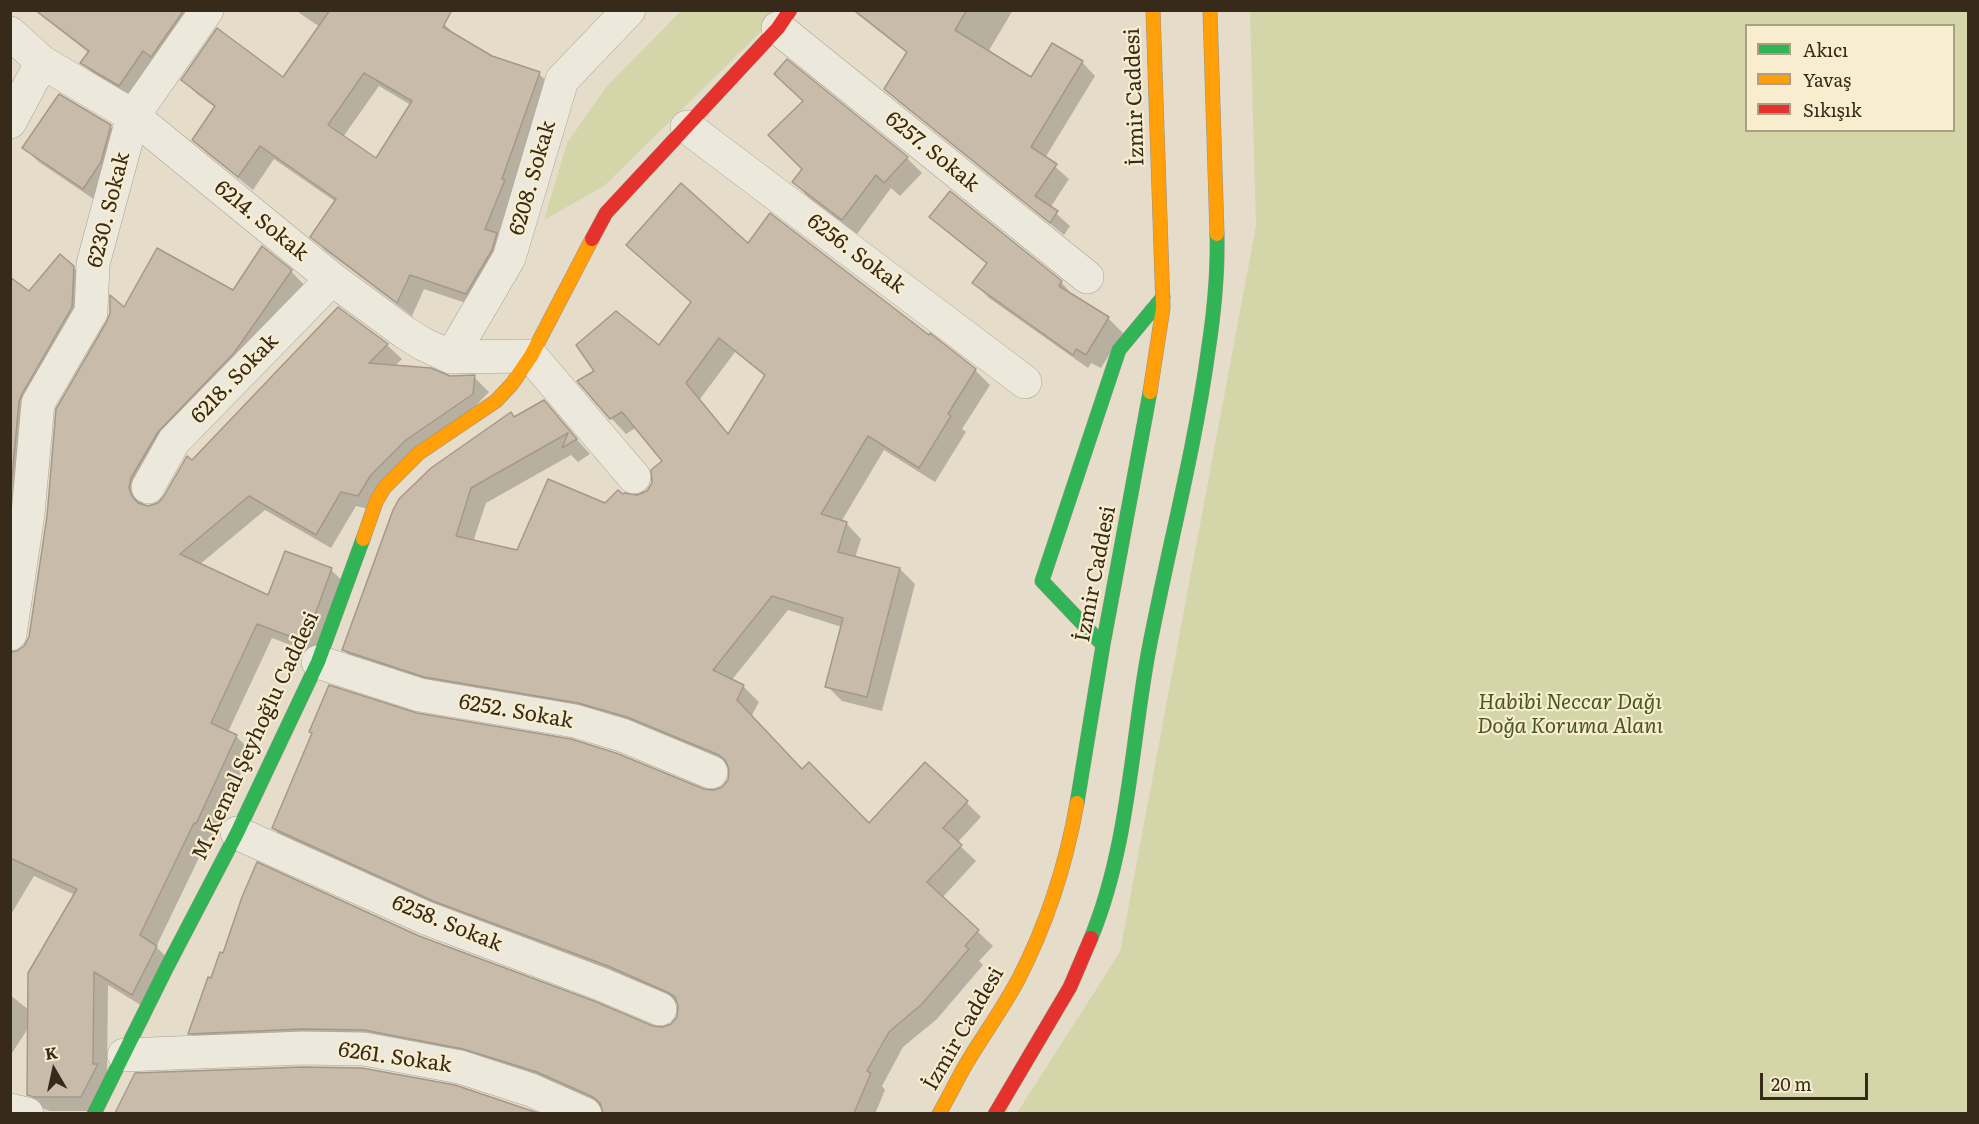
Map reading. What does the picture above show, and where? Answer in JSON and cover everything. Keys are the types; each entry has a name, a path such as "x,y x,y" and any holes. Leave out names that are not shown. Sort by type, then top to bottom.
{"street":[{"name":"6230. Sokak","path":"12,619 28,514 38,403 91,312 93,264 133,116 207,10"},
{"name":"6208. Sokak","path":"451,357 509,258 562,80 628,10"},
{"name":"İzmir Caddesi","path":"939,1113 1017,982 1037,941 1053,902 1072,832 1103,645 1152,385 1163,308 1153,10"},
{"path":"995,1113 1070,987 1095,927 1110,880 1120,835 1148,654 1200,411 1215,302 1216,228 1210,10"},
{"name":"M.Kemal Şeyhoğlu Caddesi","path":"94,1113 237,833 318,662 376,502 384,488 419,453 496,402 512,384 531,356 606,213 784,19"},
{"name":"6257. Sokak","path":"784,19 1087,277"},
{"name":"6214. Sokak","path":"10,33 42,62 133,116 332,279 404,333 451,357 531,356"},
{"path":"10,122 42,62"},
{"name":"6256. Sokak","path":"687,127 1025,382"},
{"name":"6218. Sokak","path":"148,487 174,441 332,279"},
{"path":"1103,645 1042,581 1119,350 1162,297"},
{"path":"531,356 634,477"},
{"name":"6252. Sokak","path":"318,662 420,695 575,721 622,735 711,772"},
{"name":"6258. Sokak","path":"237,833 426,918 660,1009"},
{"name":"6261. Sokak","path":"124,1055 303,1048 364,1049 460,1067 531,1090 585,1113"},
{"path":"10,1110 27,1113"}],"green space":[{"path":"681,11 779,11 772,21 604,186 544,220 567,143 607,86"},
{"name":"Habibi Neccar Dağı Doğa Koruma Alanı","path":"1250,11 1968,11 1968,1113 1017,1113 1120,952 1256,226"}],"building":[{"path":"35,10 184,10 151,57 143,51 119,86 80,63 89,51"},
{"path":"330,10 452,10 443,27 492,56 540,72 502,179 505,180 485,229 497,233 492,250 466,294 410,275 397,303 310,237 336,199 260,146 238,177 192,140 215,106 181,80 217,28 283,77","holes":["364,73 412,101 376,158 328,125"]},
{"path":"854,10 967,10 955,30 1031,77 1052,43 1083,61 1031,147 1057,164 1035,196 1058,211 1050,223 884,89 907,52"},
{"path":"787,59 908,157 884,183 876,175 842,220 792,182 802,169 768,135 803,101 774,74"},
{"path":"59,94 111,125 101,162 83,189 22,148"},
{"path":"681,183 748,243 770,213 976,369 948,414 951,416 919,468 868,436 821,514 847,522 838,552 900,568 867,697 825,687 843,618 772,596 713,670 744,685 737,700 802,769 809,762 869,823 925,762 968,801 943,828 962,845 927,882 979,930 965,946 969,949 922,1004 889,1032 867,1071 871,1073 854,1113 603,1113 600,1103 593,1097 537,1072 463,1049 364,1030 302,1029 188,1034 208,977 211,978 220,952 223,953 242,897 257,862 419,936 594,1001 653,1026 663,1027 671,1024 677,1017 678,1006 675,997 667,992 608,966 433,901 272,828 312,733 309,732 329,685 417,713 571,739 616,753 704,789 714,790 722,787 728,780 729,769 725,760 719,755 627,717 578,703 424,677 342,650 399,499 431,468 511,412 514,417 544,400 577,439 562,448 568,433 471,488 456,536 517,550 548,479 605,503 618,490 623,494 637,495 647,491 652,483 651,470 662,461 622,412 610,419 577,381 594,371 576,345 616,311 659,345 691,302 626,245","holes":["719,338 765,375 728,434 686,383"]},
{"path":"950,191 1062,281 1059,286 1109,317 1086,355 1076,349 1073,355 972,283 987,263 929,217"},
{"path":"262,246 292,270 234,353 158,432 131,478 129,488 138,503 148,506 158,503 187,456 192,460 338,307 388,344 369,363 431,368 450,376 475,375 473,394 406,440 371,475 358,496 341,492 316,535 249,496 180,554 268,595 285,551 332,568 305,642 257,624 211,723 237,735 196,824 194,823 140,935 157,946 132,995 94,972 93,1064 98,1064 81,1097 34,1097 27,1095 28,973 77,889 10,858 10,652 17,651 24,646 29,637 47,516 56,409 107,321 110,313 110,295 124,307 157,248 233,290"},
{"path":"60,254 74,266 72,307 19,401 10,499 10,277 29,291"},
{"path":"303,1067 362,1068 455,1085 538,1113 115,1113 135,1073"}],"traffic: fast":[{"path":"1091,938 1103,904 1121,833 1148,654 1202,390 1214,308 1217,234"},
{"path":"1103,645 1042,581 1119,350 1163,297"},
{"path":"1077,803 1103,645 1150,392"},
{"path":"94,1114 237,833 318,662 363,539"}],"traffic: slow":[{"path":"1150,392 1163,308 1153,10"},
{"path":"1210,10 1217,234"},
{"path":"363,539 376,502 384,488 419,453 496,401 512,384 531,356 592,239"},
{"path":"939,1114 965,1066 1012,991 1038,937 1054,894 1077,803"}],"traffic: jam":[{"path":"592,239 606,213 778,28 790,10"},
{"path":"995,1114 1070,987 1091,938"}]}
